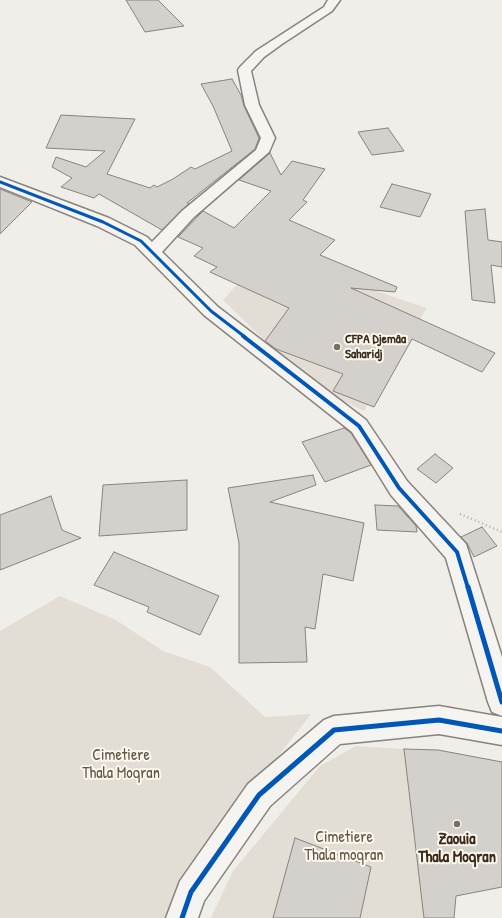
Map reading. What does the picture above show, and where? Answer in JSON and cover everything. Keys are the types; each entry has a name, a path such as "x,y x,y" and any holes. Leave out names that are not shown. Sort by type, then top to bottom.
{"street":[{"path":"152,252 188,214 262,152 268,138 252,105 244,70 260,54 302,24 328,9 334,0"},
{"path":"0,182 103,222 141,240 211,311 359,426 399,488 457,552 502,702"},
{"path":"182,918 191,892 259,795 334,730 440,720 502,731"}],"shaded area":[{"name":"CFPA Djemâa Saharidj","path":"264,254 427,308 364,411 312,387 223,300"},
{"name":"Cimetiere Thala Moqran","path":"60,596 116,620 163,651 210,667 265,717 311,714 240,805 170,918 0,918 0,631"},
{"name":"Cimetiere Thala moqran","path":"356,746 404,749 424,918 211,918 233,871 320,766"}],"building":[{"path":"126,0 158,0 184,26 145,32"},
{"path":"232,79 241,95 244,106 259,138 255,149 187,203 189,204 162,230 99,194 94,198 61,187 72,178 52,167 56,157 86,167 105,151 46,148 61,115 135,119 107,174 150,188 154,185 157,187 173,179 191,167 195,169 232,151 213,106 201,84"},
{"path":"388,128 404,151 372,155 358,132"},
{"path":"270,153 281,175 292,161 325,169 303,200 307,202 289,220 335,240 320,255 397,287 395,292 351,288 495,353 482,372 412,339 374,407 333,391 343,374 276,349 265,341 289,308 210,272 217,267 194,256 203,248 178,237 203,211 234,228 271,191 239,180"},
{"path":"392,184 431,194 420,217 380,207"},
{"path":"0,189 32,202 0,234"},
{"path":"485,209 488,240 502,242 502,267 491,265 495,303 472,300 465,211"},
{"path":"344,428 351,433 371,465 325,482 302,442"},
{"path":"435,454 453,468 436,483 417,469"},
{"path":"313,475 316,485 270,502 364,523 353,581 323,574 315,629 305,627 307,662 239,663 239,543 228,488"},
{"path":"187,480 187,530 99,536 103,485"},
{"path":"51,496 62,530 81,538 0,570 0,515"},
{"path":"375,505 398,506 416,526 417,532 377,530"},
{"path":"482,527 497,546 474,557 467,543 461,537"},
{"path":"114,552 219,596 200,635 147,612 149,607 94,585"},
{"name":"Zaouia Thala Moqran","path":"404,749 438,750 502,762 502,887 456,896 454,918 424,918"},
{"path":"295,838 371,867 360,918 273,918"}],"cycle path":[{"path":"0,182 103,222 141,241 211,311 359,426 399,488 457,552 502,702"},
{"path":"182,918 191,892 259,795 334,730 439,720 502,731"}],"place":[{"name":"CFPA Djemâa Saharidj","path":"337,347"},
{"name":"Zaouia Thala Moqran","path":"457,824"}]}
